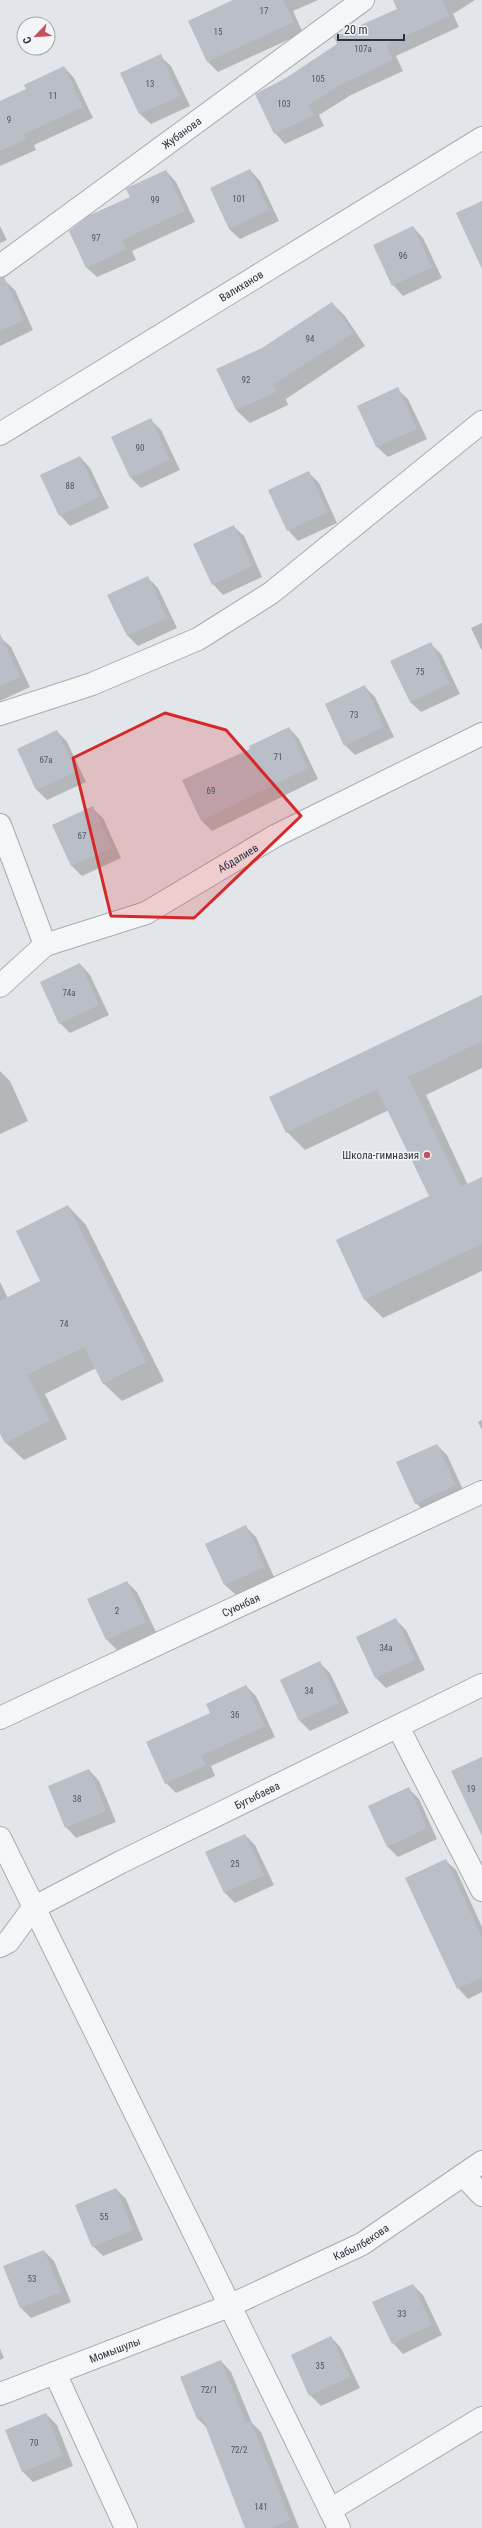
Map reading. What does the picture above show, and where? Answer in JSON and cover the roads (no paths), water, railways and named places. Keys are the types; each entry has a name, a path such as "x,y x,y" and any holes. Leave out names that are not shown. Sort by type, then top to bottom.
{"street":[{"name":"Жубанова","path":"0,266 363,0"},
{"name":"Валиханов","path":"0,434 482,138"},
{"path":"0,714 92,684 198,639 271,593 482,422"},
{"name":"Абдалиев","path":"0,986 45,945 146,913 275,836 482,734"},
{"path":"0,825 45,945"},
{"name":"Суюнбая","path":"0,1718 482,1492"},
{"name":"Бугыбаева","path":"33,1908 121,1862 482,1685"},
{"path":"398,1727 482,1890"},
{"path":"0,1838 33,1908 335,2519 482,2418"},
{"path":"0,1946 8,1942 33,1908"},
{"name":"Кабылбекова","path":"229,2306 362,2244 482,2162"},
{"path":"464,2175 482,2195"},
{"name":"Момышулы","path":"0,2394 229,2306"},
{"path":"55,2373 126,2528"}],"place":[{"name":"Школа-гимназия","path":"427,1155"}]}
